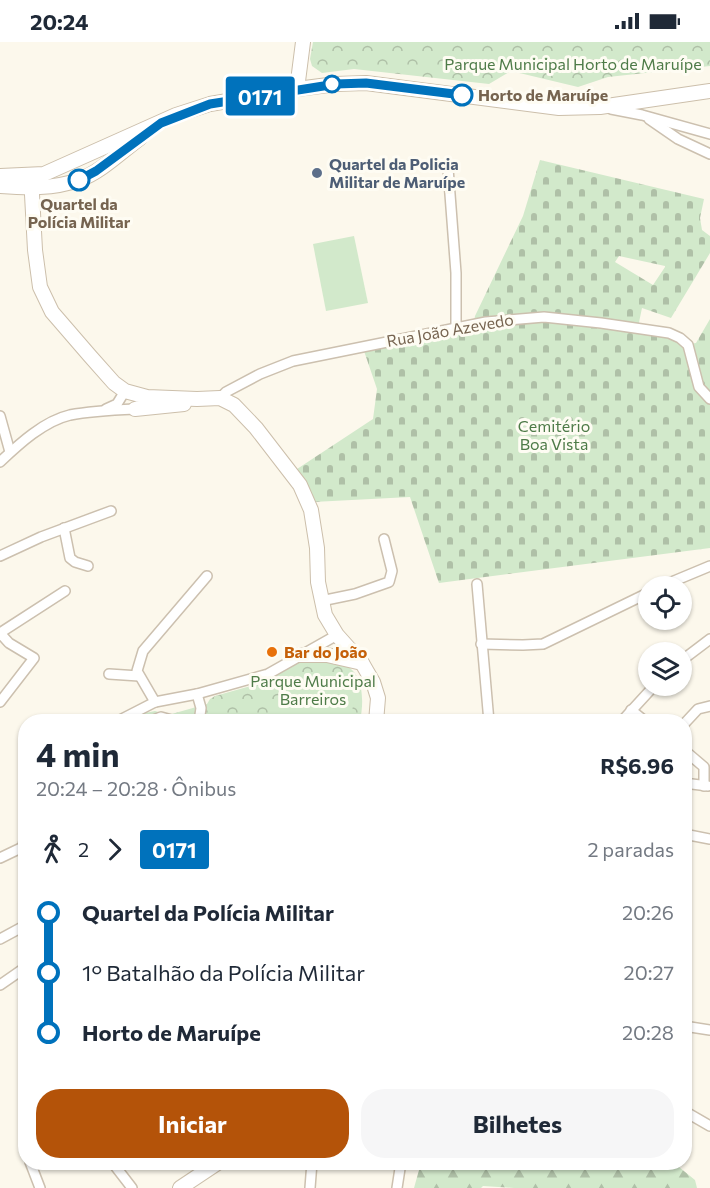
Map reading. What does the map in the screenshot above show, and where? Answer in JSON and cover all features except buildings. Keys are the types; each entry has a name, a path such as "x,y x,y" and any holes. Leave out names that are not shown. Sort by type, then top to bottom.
{"main road":[{"path":"297,89 303,42"},
{"path":"0,186 31,182 44,174 161,123 210,104 297,89 366,83 548,107 600,107 710,91"},
{"path":"0,176 51,186 79,180 96,171 161,123"},
{"path":"31,182 40,287 52,312 114,383 126,391 147,397 220,398 234,405 256,428 300,485 311,510 321,601 325,615 337,635 362,663 376,690 377,714"},
{"path":"135,409 186,404 197,399"},
{"path":"299,655 327,655 362,663"},
{"path":"189,1185 209,1170"}],"street":[{"path":"600,107 642,114 710,134"},
{"path":"642,114 678,139 710,154"},
{"path":"448,168 456,273 456,327"},
{"name":"Rua João Azevedo","path":"220,398 226,392 260,374 293,361 456,327 544,317 669,333 680,338 688,345 699,387 710,399"},
{"path":"101,411 117,404 126,391"},
{"path":"0,462 10,452 52,422 69,416 135,409 147,397"},
{"path":"0,416 10,452"},
{"path":"0,556 64,528 111,511"},
{"path":"64,528 70,558 88,566"},
{"path":"321,601 355,594 389,582 392,571 384,539"},
{"path":"686,576 710,566"},
{"path":"155,702 137,671 143,651 207,576"},
{"path":"477,584 488,714"},
{"path":"0,702 34,658 14,647 0,633 65,591"},
{"path":"481,644 543,644 638,598"},
{"path":"132,714 155,702 197,694 268,674 337,635"},
{"path":"692,653 710,639"},
{"path":"109,674 139,676"},
{"path":"197,694 200,714"},
{"path":"628,714 645,696"},
{"path":"692,715 698,709 710,706"},
{"path":"631,711 635,714"},
{"path":"692,757 704,767 707,786 692,784"},
{"path":"692,836 710,839"},
{"path":"0,858 18,852"},
{"path":"0,938 18,929"},
{"path":"0,985 18,973"},
{"path":"692,1027 710,1030"},
{"path":"692,1116 710,1126"},
{"path":"33,1170 40,1188"},
{"path":"118,1170 132,1188"},
{"path":"310,1188 311,1170"},
{"path":"397,1188 400,1170"}],"green space":[{"name":"Parque Municipal Horto de Maruípe","path":"313,42 710,42 710,66 608,77 578,87 511,71 489,84 354,69 322,73 312,66 310,59"},
{"name":"Cemitério Boa Vista","path":"540,160 704,199 700,218 702,230 710,236 710,253 671,318 642,308 637,332 670,338 682,345 696,343 710,319 710,548 439,583 410,497 313,502 294,471 373,419 377,389 364,351 472,332 475,316 523,216","holes":["619,256 665,266 653,285 615,262"]},
{"path":"354,236 368,303 326,311 313,244"},
{"name":"Parque Municipal Barreiros","path":"305,659 340,663 348,667 354,672 361,688 361,714 172,714 207,704 215,696 268,681 293,664"},
{"path":"285,670 357,686 351,714 276,714"},
{"name":"Parque Municipal Barreiros","path":"155,711 165,714 143,714 145,713"},
{"path":"419,1170 683,1170 695,1180 697,1188 483,1186 481,1188 414,1188"}],"bus line":[{"name":"0171","path":"79,180 96,171 161,123 176,115 210,104 336,84 366,83 462,95"}],"place":[{"name":"Horto de Maruípe","path":"462,95"},
{"name":"Quartel da Policia Militar de Maruípe","path":"317,173"},
{"name":"Quartel da Polícia Militar","path":"79,180"},
{"name":"Bar do João","path":"272,652"}]}
